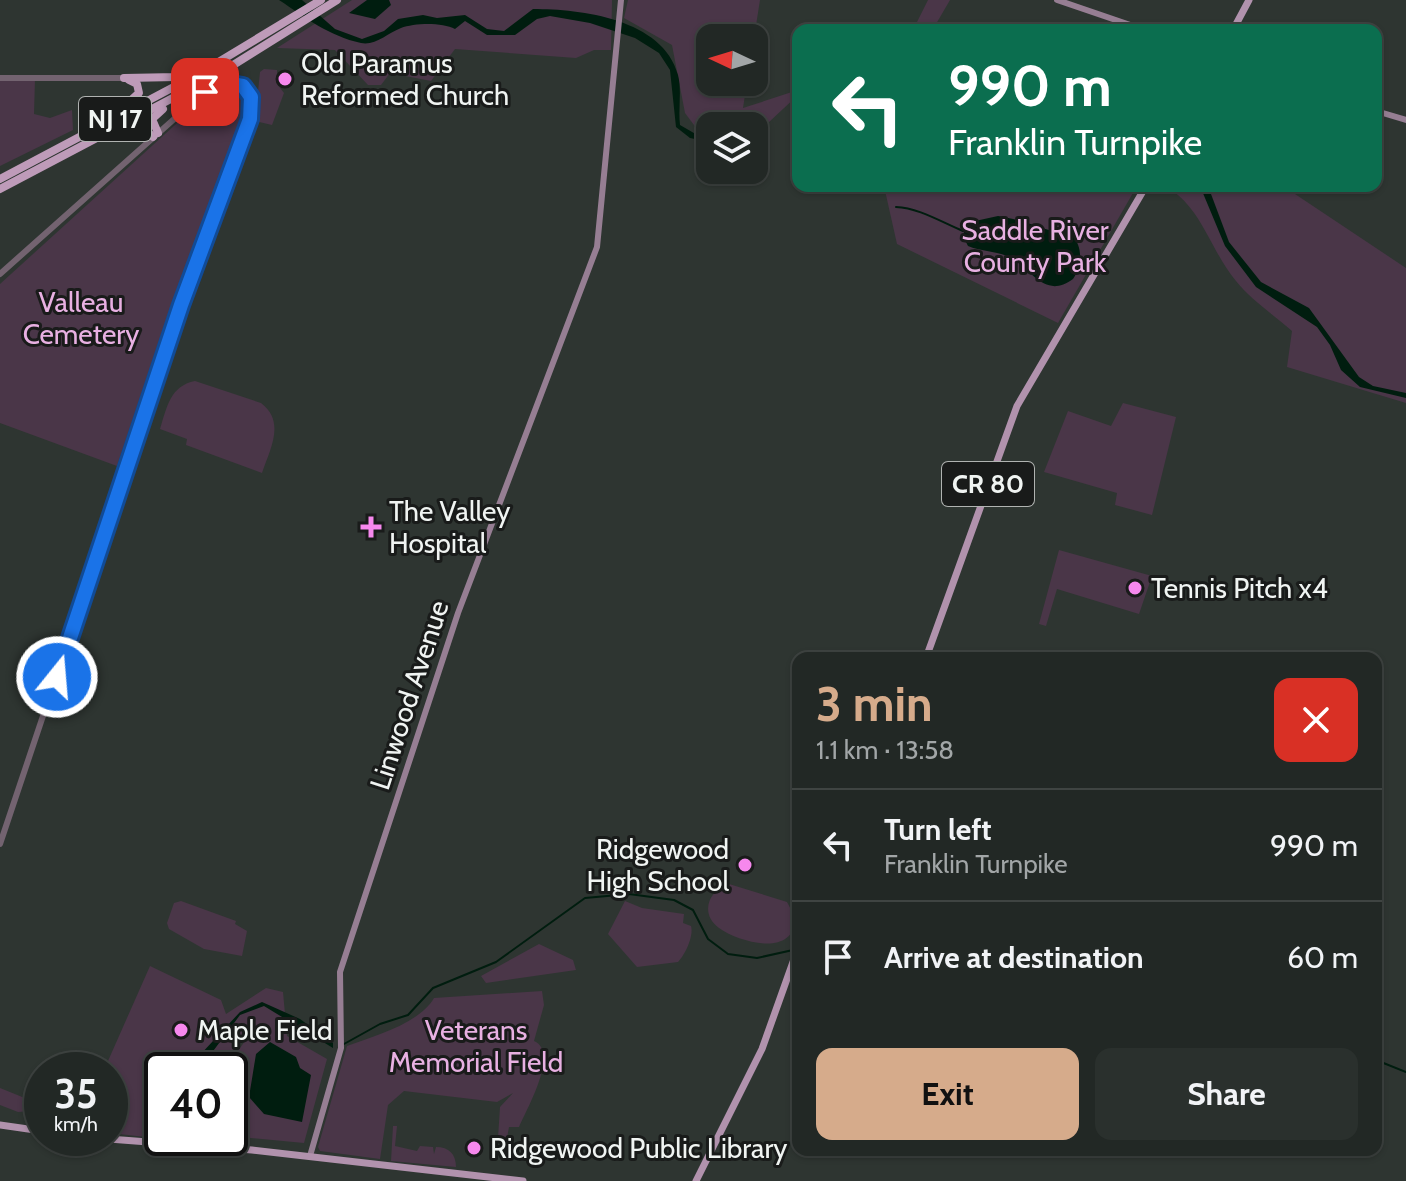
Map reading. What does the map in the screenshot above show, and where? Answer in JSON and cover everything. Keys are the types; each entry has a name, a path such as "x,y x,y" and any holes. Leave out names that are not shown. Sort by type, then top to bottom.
{"highway":[{"path":"320,2 340,0"},
{"name":"NJ 17","path":"0,179 229,57 320,2"},
{"name":"NJ 17","path":"0,189 201,83 300,25 320,2"},
{"path":"124,78 181,77 229,57"},
{"path":"93,132 136,98 137,84 124,78"},
{"path":"156,135 152,123 154,115 201,83"},
{"path":"106,134 138,125 156,135"}],"main road":[{"name":"Linwood Avenue","path":"310,1156 341,1048 338,986 345,957 458,613 597,247 615,34 621,0"},
{"path":"1057,0 1127,24"},
{"path":"1236,24 1249,0"},
{"path":"1382,113 1406,120"},
{"name":"CR 80","path":"928,652 1017,406 1142,192"},
{"path":"696,1181 762,1049 792,966"},
{"path":"0,1125 24,1128"},
{"path":"128,1141 310,1156 523,1181"}],"street":[{"path":"0,78 124,78"},
{"path":"0,274 209,90 225,83 241,85 251,100 247,130 181,305 0,844"}],"green space":[{"path":"352,0 612,0 611,50 594,50 576,58 455,49 431,81 390,73 381,85 368,85 335,50 277,48"},
{"path":"628,0 760,0 756,24 696,24 696,96 745,96 743,108 792,92 792,101 768,123 768,112 696,112 696,128 685,113 672,45 624,18"},
{"path":"928,0 950,0 936,24 916,24"},
{"path":"264,69 277,70 277,84 284,93 272,125 255,121 260,72"},
{"path":"0,78 35,79 34,114 50,118 72,110 73,130 0,166"},
{"name":"Valleau Cemetery","path":"229,88 239,90 246,100 243,124 171,305 117,466 0,423 0,284 197,105"},
{"name":"Saddle River County Park","path":"885,192 1134,192 1058,323 897,244"},
{"name":"Saddle River County Park","path":"1175,192 1292,192 1406,268 1406,403 1287,367 1292,331 1242,288 1227,269 1198,218"},
{"path":"195,381 261,403 269,410 274,436 262,473 186,445 187,439 160,429 175,393"},
{"path":"1123,403 1176,417 1152,515 1115,505 1117,493 1044,472 1068,411 1111,426"},
{"path":"1059,550 1152,576 1139,614 1057,589 1046,626 1039,624"},
{"path":"729,884 787,902 792,911 792,931 786,938 765,944 728,934 713,922 708,909 712,896"},
{"path":"181,901 236,921 235,924 247,931 242,956 204,949 169,929 167,923 174,903"},
{"path":"625,901 642,908 684,914 683,923 691,926 691,935 678,962 637,967 608,934"},
{"path":"539,944 573,960 576,970 486,983 481,976"},
{"path":"150,966 221,1000 226,1014 266,988 283,992 287,1036 327,1059 304,1143 248,1138 248,1052 237,1052 255,1027 241,1036 232,1052 144,1052 144,1137 128,1135 128,1052 112,1052"},
{"name":"Veterans Memorial Field","path":"542,991 544,1005 534,1041 541,1047 543,1069 519,1127 509,1127 507,1138 498,1138 500,1107 513,1093 497,1102 404,1091 388,1105 380,1159 320,1151 318,1147 347,1046 407,1022 434,998"},
{"path":"0,1088 24,1098 24,1112 0,1105"},
{"path":"393,1126 397,1126 395,1146 417,1151 420,1146 433,1147 434,1154 436,1147 445,1148 453,1155 456,1167 391,1161"}],"shaded area":[{"path":"279,0 302,0 335,29 362,39 384,31 398,19 423,15 437,18 465,15 487,29 504,31 533,9 574,11 618,21 656,41 669,56 679,81 680,125 696,134 696,139 676,127 670,70 659,53 635,38 590,23 550,16 537,19 515,35 487,35 465,21 455,29 420,24 401,28 376,41 361,43 308,20"},
{"path":"367,0 389,0 391,5 375,19 349,13"},
{"path":"1202,192 1210,192 1229,242 1261,282 1309,308 1359,377 1373,386 1406,393 1406,398 1360,387 1341,370 1330,345 1317,327 1256,287 1225,246"},
{"path":"998,216 1073,236 1080,257 1073,279 1063,285 1045,284 1007,256 968,246 963,236 966,223"},
{"path":"262,1002 300,1019 333,1043 333,1048 264,1006 240,1015 212,1052 203,1052 240,1012"},
{"path":"270,1042 296,1057 300,1068 311,1075 302,1122 264,1114 249,1097 256,1054"}],"waterway":[{"path":"896,207 922,213 963,231"},
{"path":"344,1044 380,1024 408,1015 433,988 496,962 585,898 629,894 674,900 693,910 708,939 728,954 757,958 792,950"},
{"path":"1382,1062 1406,1072"}],"place":[{"name":"Old Paramus Reformed Church","path":"285,79"},
{"name":"The Valley Hospital","path":"371,527"},
{"name":"Tennis Pitch x4","path":"1135,588"},
{"name":"Ridgewood High School","path":"745,865"},
{"name":"Maple Field","path":"181,1030"},
{"name":"Ridgewood Public Library","path":"474,1148"}],"route":[{"path":"57,677 181,305 250,119 251,97 243,86 225,83 205,92"}]}
